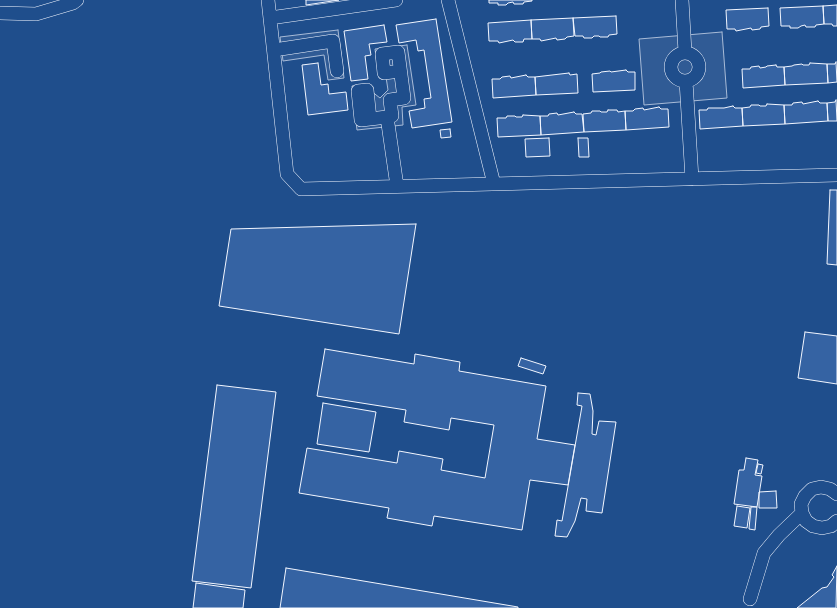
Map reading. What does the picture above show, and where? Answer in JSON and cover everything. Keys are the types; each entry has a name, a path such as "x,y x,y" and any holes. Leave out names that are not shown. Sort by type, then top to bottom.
{"street":[{"path":"0,12 36,14 73,3 77,0"},
{"path":"268,0 287,174 301,189 837,175"},
{"path":"270,18 396,0"},
{"path":"448,0 494,184"},
{"path":"682,0 684,52"},
{"path":"274,50 333,41 337,72"},
{"path":"684,52 691,53 696,57 700,69 697,75 686,81 681,81 674,76 671,67 673,59 680,53 684,52"},
{"path":"370,119 392,116 390,100 404,98 400,72"},
{"path":"686,81 692,179"},
{"path":"387,117 397,186"},
{"path":"835,524 822,528 813,526 806,521 802,513 801,504 805,496 812,490 821,487 830,489 837,494"},
{"path":"750,599 764,553 802,513"}],"shaded area":[{"path":"338,30 344,78 328,80 324,55 283,61 280,37"},
{"path":"722,32 727,98 644,105 639,39"},
{"path":"407,45 416,105 402,107 403,125 357,130 352,86 370,84 371,91 380,98 388,90 386,77 379,78 375,49"}],"building":[{"path":"306,0 339,0 306,5"},
{"path":"489,0 532,1 524,2 523,4 514,4 513,2 506,5 498,5 498,3 489,3"},
{"path":"837,5 837,26 833,26 832,24 824,24 823,6"},
{"path":"823,6 824,24 816,25 815,27 806,27 805,25 798,28 781,26 780,8"},
{"path":"768,8 769,26 752,30 751,28 736,31 735,29 727,29 726,10"},
{"path":"616,16 617,34 609,35 608,37 594,36 592,38 575,36 573,18"},
{"path":"573,18 574,36 557,40 556,38 541,41 540,39 532,39 531,20"},
{"path":"436,19 452,122 412,128 409,111 425,108 424,99 431,98 424,50 418,51 416,40 399,43 396,25"},
{"path":"531,20 532,39 524,39 523,42 515,42 513,40 499,43 498,41 489,41 488,23"},
{"path":"384,25 387,42 369,44 371,55 365,56 368,79 351,81 344,31"},
{"path":"836,62 837,82 828,83 827,64 835,64"},
{"path":"318,63 321,85 328,84 329,94 346,92 348,110 308,115 302,65"},
{"path":"810,63 827,64 828,83 785,85 784,67 802,64 809,65"},
{"path":"776,65 777,67 784,67 785,85 743,88 742,69"},
{"path":"626,70 628,72 635,72 635,90 593,92 592,74"},
{"path":"569,73 570,75 577,74 578,93 536,95 535,77"},
{"path":"526,75 528,77 535,77 536,95 493,98 492,79 500,79 502,77 510,76 511,78"},
{"path":"836,100 837,121 828,121 827,103 835,102"},
{"path":"818,101 820,103 827,103 828,121 785,124 784,105 792,105 793,103 802,102 803,104"},
{"path":"767,104 784,105 785,124 743,126 742,108 750,107 751,105 766,106"},
{"path":"733,106 735,108 742,108 743,126 700,129 699,110"},
{"path":"659,107 661,109 668,109 669,127 626,130 625,111 633,111 635,109 643,108 644,110"},
{"path":"608,110 617,110 618,112 625,111 626,130 584,132 583,114 591,113 592,111 607,112"},
{"path":"574,112 576,114 582,114 584,132 541,135 540,116"},
{"path":"523,115 540,116 541,135 498,137 497,118 506,118 507,116 522,117"},
{"path":"450,129 451,137 441,138 440,130"},
{"path":"549,138 550,156 526,157 525,139"},
{"path":"578,138 588,138 589,157 579,157"},
{"path":"830,190 837,190 837,265 827,264"},
{"path":"416,224 399,334 219,306 231,229"},
{"path":"805,332 837,336 837,384 798,378"},
{"path":"325,349 414,364 415,354 460,362 459,371 546,386 537,439 575,445 568,485 530,480 522,530 434,516 432,526 387,518 389,508 299,493 307,448 397,463 399,451 443,459 441,470 485,478 494,425 451,418 449,430 404,422 406,410 317,396"},
{"path":"521,358 546,366 543,374 518,366"},
{"path":"217,385 276,392 251,588 192,581"},
{"path":"578,393 590,394 593,411 592,434 596,435 599,421 616,422 602,513 586,511 587,499 581,498 575,521 567,537 555,536 557,520 562,521 582,406 577,405"},
{"path":"323,403 376,412 369,452 317,444"},
{"path":"746,458 758,460 755,475 762,476 757,507 734,504 739,470 744,470"},
{"path":"758,464 763,465 761,474 756,473"},
{"path":"776,491 777,508 759,508 759,492"},
{"path":"737,506 750,508 747,528 734,526"},
{"path":"751,507 757,507 755,530 749,529"},
{"path":"837,566 836,608 797,608 822,588 827,587 834,577 832,575"},
{"path":"286,568 518,607 518,608 280,608"},
{"path":"196,583 245,590 243,608 193,608"}]}
